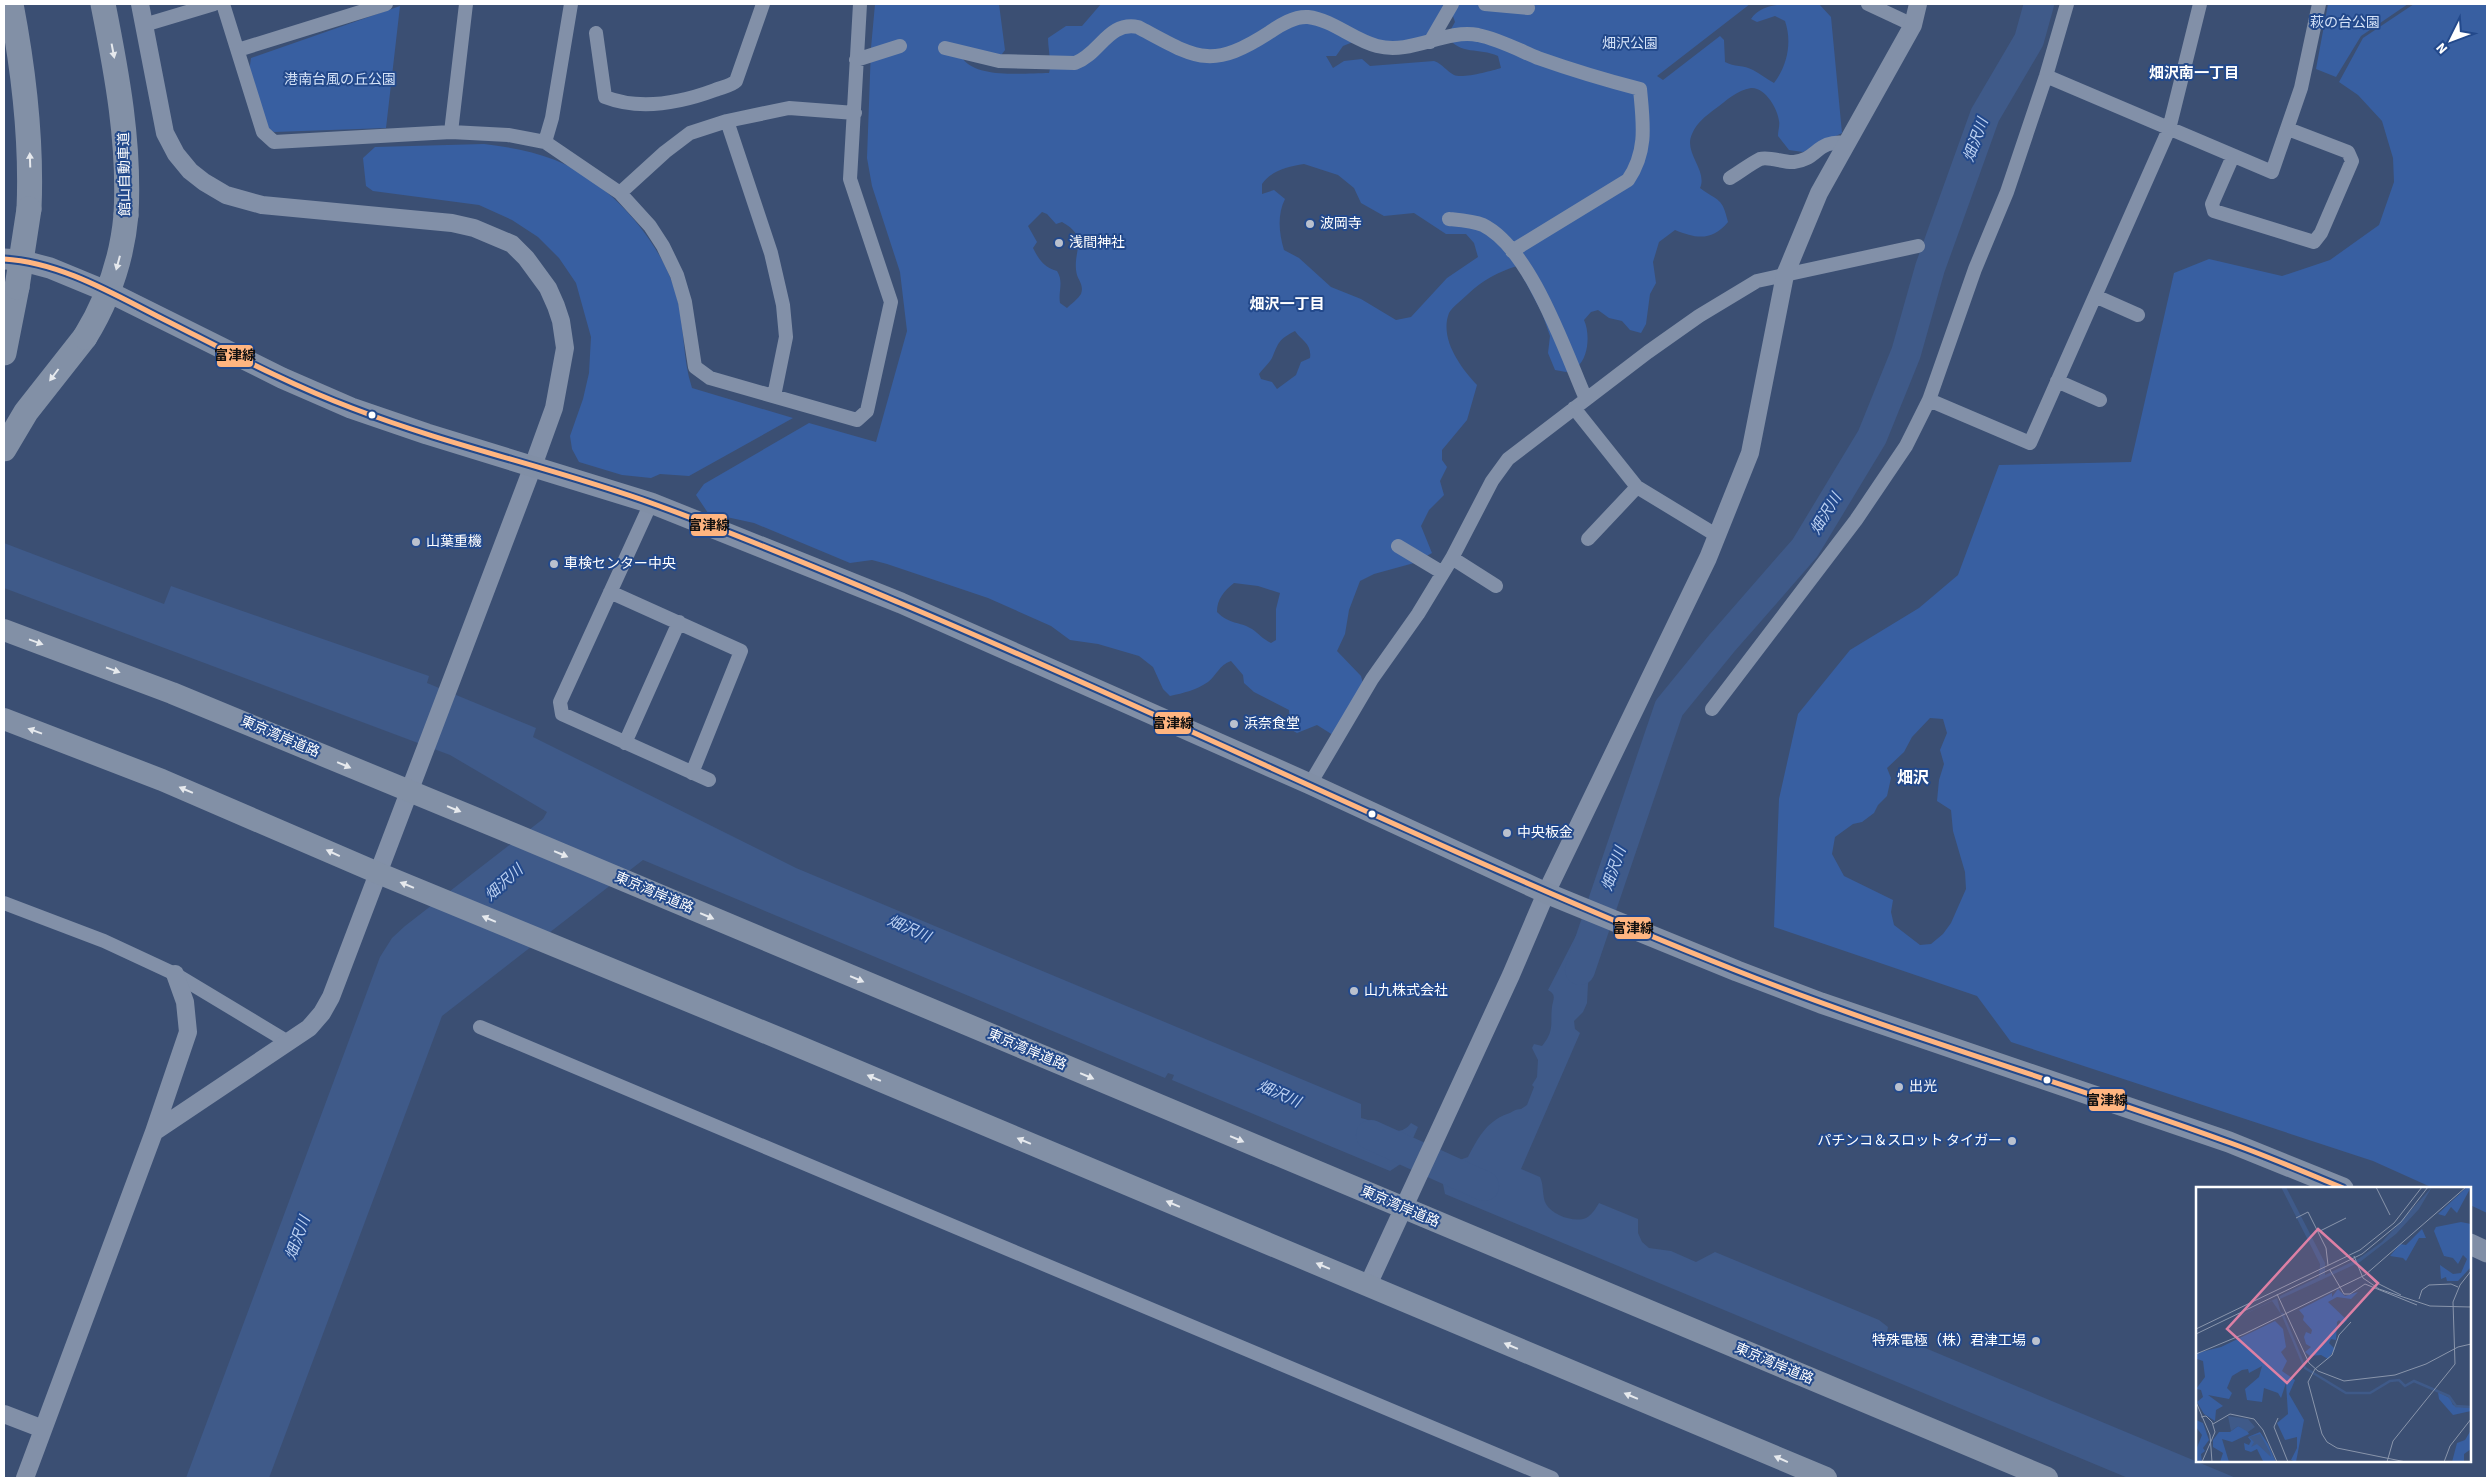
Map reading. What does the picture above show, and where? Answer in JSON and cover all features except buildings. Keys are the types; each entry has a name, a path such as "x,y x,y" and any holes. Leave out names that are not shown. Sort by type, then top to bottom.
{"highway":[{"path":"4,353 17,287 29,209 31,173 29,125 20,53 11,4"},
{"name":"館山自動車道","path":"4,449 26,412 85,337 111,286 121,256 126,215 127,171 123,116 103,4"},
{"name":"東京湾岸道路","path":"4,630 172,693 1407,1201 2047,1478"},
{"path":"4,720 170,783 378,873 784,1040 1826,1478"}],"main road":[{"path":"4,259 20,260 50,268 113,294 282,378 351,408 427,434 652,504 901,604 1310,784 1546,893 1637,930 1821,1003 2230,1142 2341,1187"},
{"path":"2471,1244 2487,1252"}],"street":[{"path":"140,4 165,133 176,154 190,171 226,195 262,205 452,223 474,228 512,244 526,258 548,288 561,321 565,348 554,408 331,997 322,1013 309,1028 154,1132"},
{"path":"144,25 214,4"},
{"path":"223,4 262,132 274,142 451,132 508,135 544,142 620,193 650,226 663,246 685,302 695,367 710,378 857,420 867,411 890,302 850,179 860,4"},
{"path":"238,50 386,4"},
{"path":"451,132 466,4"},
{"path":"544,142 552,118 571,4"},
{"path":"596,33 604,97 655,105 675,102 695,97 736,81 763,4"},
{"path":"1430,42 1452,4"},
{"path":"1485,4 1528,8"},
{"path":"1868,4 1913,25"},
{"path":"1368,1285 1511,974 1546,893 1716,535 1750,453 1785,275 1819,193 1913,25 1918,4"},
{"path":"1712,709 1894,467 1929,400 1975,268 2007,192 2046,76 2067,4"},
{"path":"1929,400 2030,443 2169,129 2200,4"},
{"path":"2046,76 2272,172 2301,88 2319,4"},
{"path":"945,48 999,61 1075,63 1084,60 1114,30 1122,26 1131,26 1138,27 1188,54 1208,57 1226,55 1252,43 1292,19 1307,17 1331,24 1358,39 1379,47 1403,47 1430,42 1448,36 1479,36 1593,76 1640,89 1644,134 1642,152 1636,168 1628,180 1512,251"},
{"path":"856,60 900,46"},
{"path":"620,193 690,132 727,120 789,108 855,113"},
{"path":"727,120 771,253 783,306 786,337 774,396"},
{"path":"2232,156 2212,204 2214,211 2314,242 2318,239 2325,224 2352,161 2351,156 2348,152 2288,129"},
{"path":"1730,178 1762,158 1795,162 1810,156 1825,144 1833,142 1846,144"},
{"path":"1449,219 1482,225 1507,244 1522,264 1551,317 1586,398"},
{"path":"1310,784 1372,679 1418,614 1452,558 1492,481 1508,459 1586,398 1699,316 1758,281 1918,246"},
{"path":"2095,296 2138,315"},
{"path":"2057,381 2100,400"},
{"path":"1574,408 1637,487 1716,535"},
{"path":"1588,538 1637,487"},
{"path":"652,504 560,702 560,709 562,714 709,780"},
{"path":"1398,546 1443,572"},
{"path":"1452,558 1496,586"},
{"path":"610,592 739,649 742,653 692,773"},
{"path":"625,743 679,622"},
{"path":"4,903 104,941 175,974 288,1042"},
{"path":"25,1478 154,1132 188,1032 186,1002 175,974"},
{"path":"480,1027 1552,1478"},
{"path":"4,1414 43,1429"}],"green space":[{"name":"畑沢公園","path":"875,4 999,4 1005,50 999,58 963,59 980,70 1016,74 1049,73 1048,38 1066,26 1082,26 1101,4 1750,4 1657,76 1663,80 1720,36 1724,40 1725,62 1750,68 1774,83 1783,69 1787,53 1788,37 1785,21 1775,16 1757,22 1751,19 1763,9 1781,4 1819,4 1831,17 1842,133 1803,152 1789,150 1778,136 1778,116 1770,100 1761,91 1751,88 1736,93 1705,117 1696,126 1692,134 1691,148 1701,175 1700,188 1722,204 1728,222 1716,233 1710,235 1690,235 1675,230 1659,242 1653,262 1656,283 1650,294 1646,324 1641,333 1630,330 1622,321 1609,318 1598,310 1591,312 1584,320 1588,338 1586,351 1581,363 1572,370 1566,372 1555,370 1548,353 1550,336 1542,313 1517,266 1485,281 1453,308 1449,313 1447,323 1449,343 1458,362 1477,385 1467,420 1442,450 1442,460 1447,467 1440,481 1444,495 1429,510 1421,526 1432,553 1414,563 1374,574 1360,581 1349,610 1345,634 1337,651 1361,676 1364,687 1333,735 1317,725 1297,733 1288,728 1290,721 1289,710 1254,692 1244,683 1243,675 1231,661 1224,665 1203,685 1190,691 1170,696 1163,689 1153,667 1139,656 1098,644 1070,640 1051,626 988,598 887,564 872,560 850,563 754,523 708,513 696,495 704,484 809,423 876,442 907,331 900,272 872,186 867,158 871,48","holes":["1452,13 1455,22 1447,36 1452,42 1464,49 1491,53 1498,56 1501,68 1477,74 1458,76 1434,61 1370,66 1362,59 1344,61 1333,68 1326,56 1336,56 1343,46 1353,42 1425,46","1304,164 1338,175 1354,188 1361,203 1384,216 1414,213 1446,234 1466,234 1474,243 1478,257 1447,278 1411,317 1396,320 1361,299 1331,287 1299,258 1284,250 1280,224 1282,205 1285,199 1274,190 1262,194 1262,184 1270,175 1286,168","1042,212 1047,214 1056,224 1062,222 1076,234 1078,239 1076,266 1082,291 1078,298 1067,308 1060,303 1059,275 1057,271 1045,265 1037,256 1033,248 1037,242 1028,226","1295,331 1308,346 1310,358 1301,362 1296,375 1277,389 1272,382 1261,379 1259,374 1285,337","1234,583 1258,586 1280,593 1276,609 1276,640 1271,643 1252,629 1230,621 1217,612 1220,599"]},
{"name":"萩の台公園","path":"2328,4 2408,4 2361,36 2336,77 2316,69"},
{"path":"2414,4 2487,4 2487,1213 2471,1205 2471,1187 2431,1187 2373,1161 2011,1042 1977,996 1774,927 1779,799 1798,714 1850,650 1919,608 1958,575 1999,465 2131,462 2174,273 2209,259 2282,276 2330,260 2379,225 2394,182 2393,158 2382,121 2358,95 2339,82 2363,38","holes":["1930,718 1943,719 1947,733 1940,750 1944,764 1939,780 1937,801 1951,810 1953,831 1965,872 1966,889 1951,923 1943,934 1931,944 1920,945 1894,925 1891,912 1893,900 1844,876 1832,854 1835,837 1853,824 1862,822 1874,813 1878,805 1887,796 1891,778 1887,768 1904,752 1912,737"]},
{"name":"港南台風の丘公園","path":"400,6 386,128 274,132 268,128 249,72 251,58"},
{"path":"484,144 538,154 555,160 575,169 612,197 645,233 669,274 679,306 692,388 793,418 689,476 660,474 651,478 622,475 579,462 572,449 570,436 583,399 589,373 591,337 576,283 559,258 538,237 512,220 479,205 373,191 366,186 363,158 375,147"}],"water":[{"path":"4,543 164,604 171,586 429,676 427,683 536,728 533,737 796,868 1361,1104 1361,1118 1394,1131 1400,1131 1411,1123 1418,1127 1402,1163 1390,1171 1172,1080 1174,1075 1168,1073 1165,1078 643,860 442,1016 269,1478 186,1478 380,957 392,938 405,926 543,819 547,812 450,755 4,588"},
{"path":"1581,926 1605,935 1595,954 1588,984 1587,1003 1583,1012 1574,1021 1575,1029 1580,1033 1521,1169 1540,1177 1546,1204 1553,1212 1570,1219 1581,1219 1590,1215 1599,1203 1638,1219 1638,1233 1642,1242 1649,1248 1671,1251 1696,1262 1715,1252 1879,1320 1888,1327 1887,1332 2236,1478 2128,1478 1445,1194 1442,1179 1450,1158 1457,1161 1468,1157 1479,1137 1493,1121 1527,1105 1534,1087 1532,1085 1537,1077 1538,1060 1532,1048 1534,1044 1542,1046 1549,1036 1551,1027 1554,997 1548,990"}],"waterway":[{"name":"畑沢川","path":"1580,970 1669,708 1722,643 1805,548 1872,437 1906,353 1930,268 1985,115 2029,40 2039,4"},
{"name":"畑沢川","path":"1371,1135 1484,1186"}],"transit line":[{"name":"富津線","path":"4,259 44,266 83,280 121,297 229,353 352,408 426,434 616,491 685,515 778,552 1005,648 1525,882 1735,970 1918,1037 2164,1119 2270,1158 2341,1187"}],"place":[{"name":"波岡寺","path":"1310,224"},
{"name":"浅間神社","path":"1059,243"},
{"name":"山葉重機","path":"416,542"},
{"name":"車検センター中央","path":"554,564"},
{"name":"浜奈食堂","path":"1234,724"},
{"name":"中央板金","path":"1507,833"},
{"name":"山九株式会社","path":"1354,991"},
{"name":"出光","path":"1899,1087"},
{"name":"パチンコ＆スロット タイガー","path":"2012,1141"},
{"name":"特殊電極（株）君津工場","path":"2036,1341"}],"district":[{"name":"畑沢南一丁目","path":"2194,73"},
{"name":"畑沢一丁目","path":"1287,304"},
{"name":"畑沢","path":"1913,778"}]}
